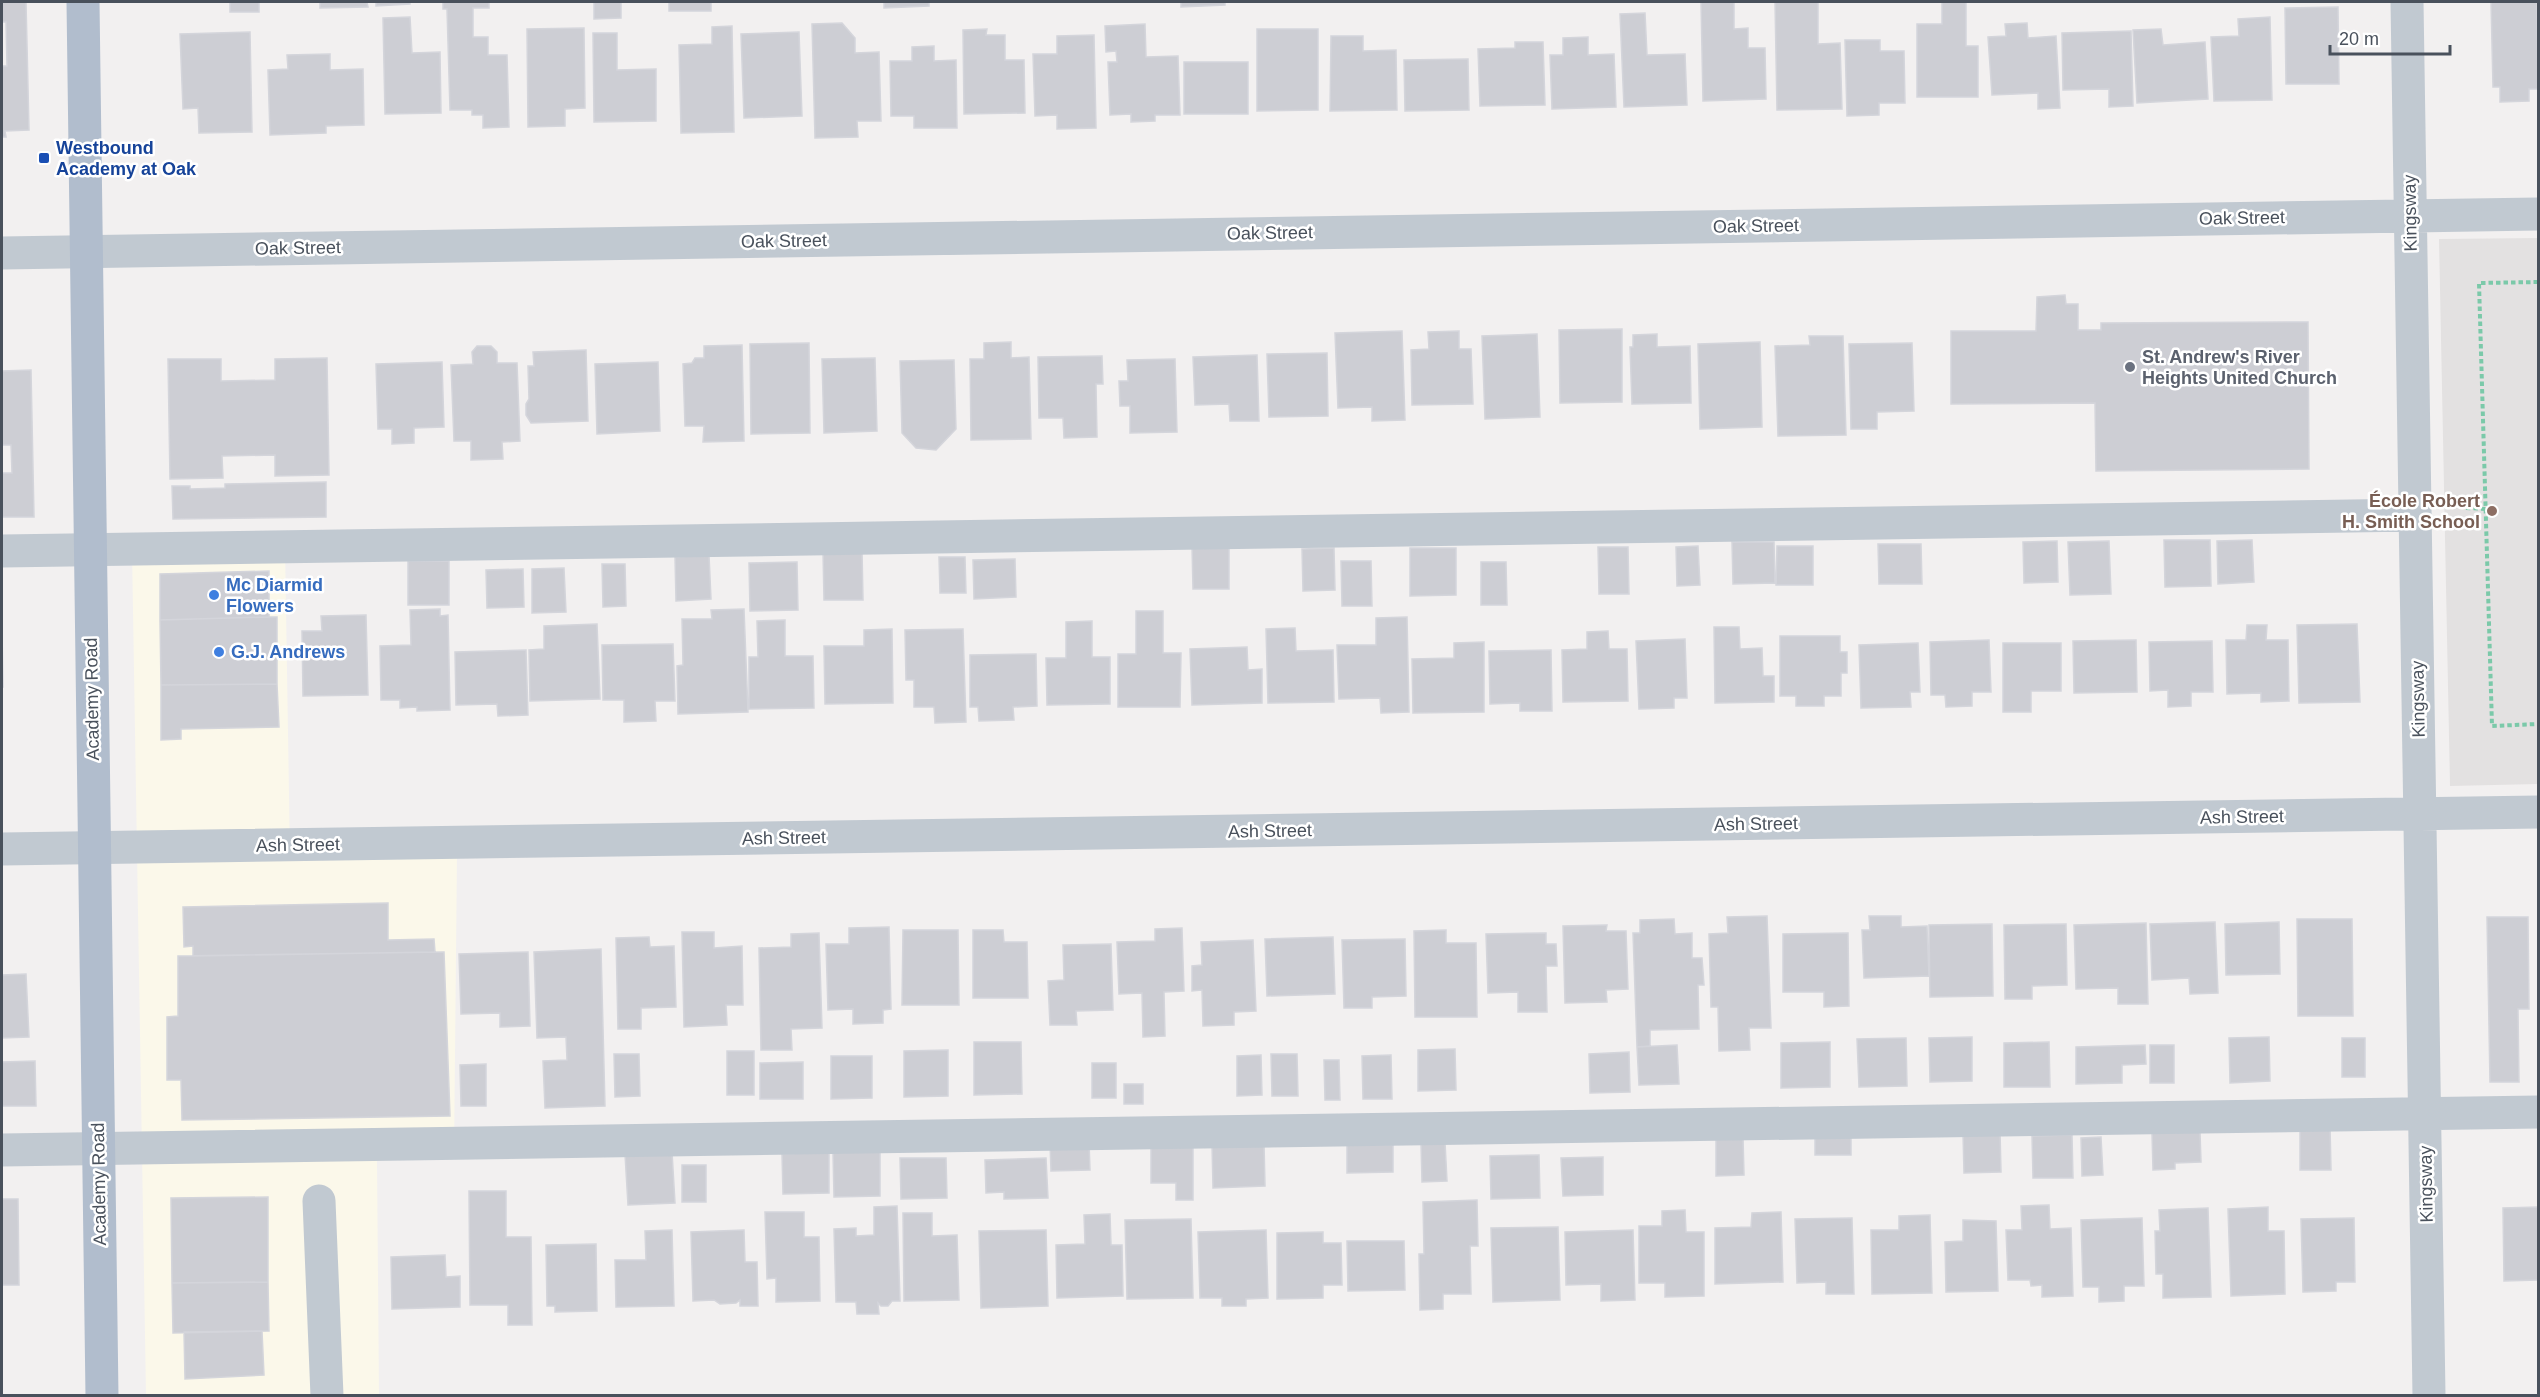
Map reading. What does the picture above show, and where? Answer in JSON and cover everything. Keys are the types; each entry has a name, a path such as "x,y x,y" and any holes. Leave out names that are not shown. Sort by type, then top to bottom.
{"main road":[{"name":"Academy Road","path":"83,2 102,1395"}],"street":[{"name":"Kingsway","path":"2408,2 2429,1395"},
{"name":"Oak Street","path":"2,253 2538,214"},
{"path":"2,551 2415,515"},
{"name":"Ash Street","path":"2,849 2538,812"},
{"path":"2,1150 2538,1112"},
{"path":"319,1202 327,1395"}],"path":[{"path":"2538,282 2479,283 2492,726 2538,724"},
{"path":"2466,508 2486,509"}],"shaded area":[{"name":"École Robert H. Smith School","path":"2538,238 2538,784 2450,786 2439,239"},
{"path":"285,546 290,857 457,854 454,1156 377,1161 379,1395 146,1395 132,550"}],"building":[{"path":"2,2 26,2 29,130 5,131 6,137 2,137 2,66 7,66 6,22 2,22"},
{"path":"230,2 259,2 259,12 230,12"},
{"path":"320,2 367,2 368,7 320,8"},
{"path":"376,2 410,2 410,4 376,6"},
{"path":"443,2 489,2 489,8 473,8 473,37 488,37 488,55 507,55 509,127 483,128 483,115 472,115 472,110 450,110 447,9 443,9"},
{"path":"594,2 621,2 621,18 594,19"},
{"path":"669,2 711,2 711,11 669,11"},
{"path":"884,2 929,2 929,6 884,8"},
{"path":"1181,2 1225,2 1225,5 1181,7"},
{"path":"1701,2 1734,2 1734,29 1748,28 1748,48 1765,48 1766,99 1703,101"},
{"path":"1775,2 1818,2 1818,44 1840,43 1842,109 1777,110"},
{"path":"1942,2 1966,2 1966,46 1978,46 1978,97 1917,97 1917,24 1942,24"},
{"path":"2491,2 2537,2 2538,89 2529,89 2529,101 2500,102 2500,87 2493,87"},
{"path":"2338,7 2339,84 2286,84 2285,8"},
{"path":"1645,13 1647,55 1685,54 1687,105 1624,107 1620,14"},
{"path":"410,17 412,53 440,52 441,113 385,114 383,18"},
{"path":"2270,17 2272,100 2214,101 2211,37 2239,36 2238,19"},
{"path":"842,23 855,38 855,53 879,52 881,121 857,121 858,137 815,138 812,24"},
{"path":"2027,23 2028,38 2056,36 2060,108 2038,109 2038,93 1992,95 1988,37 2006,36 2005,24"},
{"path":"1145,24 1146,57 1178,56 1180,115 1155,115 1155,121 1131,122 1131,114 1110,115 1108,62 1117,62 1116,51 1106,52 1105,26"},
{"path":"732,26 734,132 681,133 679,45 712,44 712,27"},
{"path":"584,28 585,108 565,109 565,126 528,127 527,29"},
{"path":"987,29 986,35 1005,35 1005,60 1024,60 1025,113 964,114 963,30"},
{"path":"1257,29 1318,29 1318,110 1257,111"},
{"path":"2161,29 2163,45 2205,42 2208,99 2137,103 2133,30"},
{"path":"2131,31 2133,106 2109,107 2109,89 2063,90 2062,33"},
{"path":"250,32 252,132 199,133 198,108 183,109 180,34"},
{"path":"799,32 802,116 744,118 741,34"},
{"path":"593,33 617,33 617,70 656,69 656,121 594,122"},
{"path":"1094,35 1096,128 1057,129 1057,115 1035,116 1033,54 1057,54 1057,36"},
{"path":"1331,36 1363,36 1363,51 1396,50 1397,110 1330,111"},
{"path":"1588,37 1588,55 1614,54 1616,107 1552,109 1550,55 1563,55 1563,38"},
{"path":"1845,40 1880,40 1880,51 1904,51 1905,103 1879,103 1879,115 1847,116"},
{"path":"1515,42 1543,42 1545,105 1480,106 1478,49 1515,48"},
{"path":"934,46 934,61 956,60 957,128 914,128 914,116 891,116 890,61 912,61 912,47"},
{"path":"330,54 330,70 363,69 364,125 326,126 326,133 270,135 268,70 288,69 287,55"},
{"path":"1468,59 1469,110 1405,111 1404,60"},
{"path":"1184,62 1248,62 1248,114 1184,114"},
{"name":"St. Andrew's River Heights United Church","path":"2065,295 2066,304 2078,304 2078,330 2101,330 2101,323 2308,322 2309,469 2096,471 2095,403 1951,404 1951,331 2036,331 2037,297"},
{"path":"1622,329 1622,402 1560,403 1559,330"},
{"path":"1402,331 1405,420 1372,421 1372,407 1338,408 1335,333"},
{"path":"1459,331 1459,349 1471,349 1473,404 1412,405 1411,350 1429,349 1428,332"},
{"path":"1537,334 1540,417 1485,419 1482,336"},
{"path":"1657,334 1657,347 1690,346 1691,403 1632,404 1630,347 1633,347 1633,335"},
{"path":"1809,336 1843,336 1846,435 1778,436 1775,346 1810,345"},
{"path":"1011,342 1011,358 1029,357 1031,439 971,440 970,359 984,359 984,343"},
{"path":"1760,342 1762,427 1700,429 1698,344"},
{"path":"809,343 810,433 751,434 750,344"},
{"path":"1912,343 1914,411 1877,412 1877,429 1851,429 1849,344"},
{"path":"742,345 744,441 703,442 704,426 685,426 683,364 692,363 695,358 704,358 704,346"},
{"path":"477,346 491,346 497,352 497,363 517,363 520,441 502,442 503,459 471,460 471,441 454,441 451,365 473,364 472,352"},
{"path":"586,350 588,421 531,423 526,415 526,404 529,399 528,366 534,366 533,352"},
{"path":"1327,353 1328,416 1269,417 1267,354"},
{"path":"1257,355 1259,421 1230,421 1229,404 1195,405 1193,357"},
{"path":"1102,356 1103,384 1096,384 1097,437 1064,438 1063,418 1039,418 1038,357"},
{"path":"327,358 329,475 275,476 275,455 222,456 223,478 170,479 168,359 221,359 221,381 275,380 275,359"},
{"path":"875,358 877,431 824,433 822,359"},
{"path":"1175,359 1177,432 1130,433 1130,406 1120,406 1119,381 1128,381 1127,360"},
{"path":"954,360 956,429 936,450 916,448 902,433 900,361"},
{"path":"442,362 444,427 414,428 414,443 392,444 392,429 378,429 376,364"},
{"path":"658,362 660,431 597,434 595,364"},
{"path":"31,370 34,517 2,517 2,473 12,473 11,445 2,445 2,371"},
{"path":"326,482 326,517 173,519 172,486 190,486 190,489 225,488 225,484"},
{"path":"2164,540 2210,540 2211,586 2165,587"},
{"path":"2252,540 2254,582 2218,584 2217,541"},
{"path":"2057,541 2058,582 2024,583 2023,542"},
{"path":"2109,541 2111,594 2070,595 2068,542"},
{"path":"1732,542 1774,542 1775,583 1733,584"},
{"path":"1878,544 1921,544 1922,584 1879,584"},
{"path":"1192,546 1229,546 1229,589 1193,589"},
{"path":"1698,546 1700,585 1677,586 1676,547"},
{"path":"1777,546 1813,546 1813,585 1776,585"},
{"path":"1598,547 1628,547 1629,594 1599,594"},
{"path":"1334,548 1335,590 1303,591 1302,549"},
{"path":"1410,548 1456,548 1456,595 1410,596"},
{"path":"862,550 863,600 824,600 823,551"},
{"path":"709,555 711,599 676,601 675,557"},
{"path":"939,557 965,557 966,593 940,593"},
{"path":"1015,559 1016,597 974,599 973,560"},
{"path":"408,561 449,561 449,605 408,605"},
{"path":"1341,561 1371,561 1372,606 1342,606"},
{"path":"797,562 798,610 750,611 749,563"},
{"path":"1481,562 1506,562 1507,605 1481,605"},
{"path":"602,564 625,564 626,606 603,607"},
{"path":"564,568 566,612 532,613 532,569"},
{"path":"523,569 524,607 487,608 486,570"},
{"name":"Mc Diarmid Flowers","path":"269,571 269,617 160,620 160,574"},
{"path":"440,609 440,616 448,615 450,710 417,711 417,707 400,708 400,700 381,700 380,646 411,645 410,610"},
{"path":"744,609 748,712 678,714 677,666 683,665 682,619 712,619 711,610"},
{"path":"1136,611 1163,611 1163,653 1181,653 1180,707 1118,707 1118,654 1136,654"},
{"path":"366,615 368,695 303,696 302,631 322,631 321,616"},
{"name":"G.J. Andrews","path":"277,617 277,684 161,685 160,620"},
{"path":"1407,617 1409,712 1381,713 1380,698 1339,699 1337,645 1376,645 1376,618"},
{"path":"785,620 785,656 813,656 814,708 749,709 749,657 758,657 757,621"},
{"path":"1092,621 1092,657 1110,657 1110,704 1047,705 1046,658 1066,658 1066,622"},
{"path":"597,624 600,699 530,701 529,650 544,649 544,626"},
{"path":"2357,624 2360,702 2299,703 2297,625"},
{"path":"2247,625 2267,625 2266,640 2288,640 2289,701 2261,702 2261,693 2227,694 2226,640 2246,640"},
{"path":"1714,627 1739,627 1740,649 1762,648 1763,676 1774,676 1774,702 1715,703"},
{"path":"1295,628 1296,651 1333,650 1334,702 1268,703 1266,629"},
{"path":"892,629 893,703 825,704 824,646 864,646 864,630"},
{"path":"963,629 966,722 935,723 934,707 914,707 914,680 906,680 905,630"},
{"path":"1608,631 1609,649 1627,649 1628,701 1563,702 1562,650 1587,649 1587,632"},
{"path":"2,632 3,687 2,687"},
{"path":"1780,636 1840,636 1840,652 1847,652 1847,673 1841,673 1841,696 1824,696 1824,706 1796,706 1796,696 1780,696"},
{"path":"1685,639 1687,698 1674,698 1674,708 1639,709 1636,641"},
{"path":"1989,640 1991,692 1972,692 1972,706 1946,707 1945,695 1931,695 1930,642"},
{"path":"2136,640 2137,692 2074,693 2073,641"},
{"path":"2212,641 2213,692 2191,692 2191,706 2168,707 2168,690 2150,691 2149,642"},
{"path":"1484,642 1484,712 1413,713 1412,659 1454,658 1454,643"},
{"path":"1918,643 1920,692 1910,692 1911,707 1861,708 1859,645"},
{"path":"2003,643 2061,643 2061,691 2031,691 2031,712 2003,712"},
{"path":"673,644 675,701 655,701 656,721 624,722 624,700 603,700 602,645"},
{"path":"1247,647 1248,670 1262,669 1262,703 1192,705 1190,649"},
{"path":"526,650 528,715 498,716 497,704 456,705 455,652"},
{"path":"1551,650 1552,711 1520,711 1520,703 1490,704 1489,651"},
{"path":"1036,654 1037,706 1013,707 1014,720 979,721 978,707 970,707 970,655"},
{"path":"277,684 279,727 181,729 181,739 161,740 161,685"},
{"path":"388,903 388,940 434,939 435,952 193,956 193,946 184,947 183,907"},
{"path":"1767,916 1771,1028 1749,1028 1750,1050 1719,1051 1718,1007 1711,1007 1709,934 1728,933 1727,917"},
{"path":"1869,916 1901,916 1901,927 1927,926 1929,976 1864,978 1862,930 1870,930"},
{"path":"2487,917 2528,917 2529,1009 2518,1009 2519,1082 2490,1082"},
{"path":"1674,919 1675,934 1692,933 1692,958 1702,958 1704,985 1698,985 1699,1029 1650,1030 1650,1046 1637,1047 1633,933 1640,933 1640,920"},
{"path":"2297,919 2352,919 2353,1016 2298,1016"},
{"path":"2215,922 2218,993 2190,994 2189,978 2152,980 2150,924"},
{"path":"2279,922 2280,974 2226,975 2225,924"},
{"path":"2146,923 2148,1004 2118,1004 2118,988 2076,989 2074,925"},
{"path":"1992,924 1993,996 1930,997 1929,925"},
{"path":"2066,924 2067,985 2032,986 2032,999 2005,999 2004,925"},
{"path":"1607,925 1606,931 1626,931 1628,989 1606,990 1607,1002 1565,1003 1563,926"},
{"path":"889,927 891,1009 883,1010 883,1023 853,1024 853,1009 828,1010 826,944 849,944 849,928"},
{"path":"1182,928 1184,991 1164,992 1165,1036 1143,1037 1142,993 1119,994 1117,942 1155,941 1155,929"},
{"path":"903,930 958,930 959,1005 902,1005"},
{"path":"973,930 1003,930 1004,942 1027,942 1028,998 973,998"},
{"path":"1446,930 1446,943 1476,943 1477,1017 1415,1017 1414,931"},
{"path":"682,932 714,932 714,948 742,946 743,1005 726,1005 727,1025 684,1027"},
{"path":"819,933 822,1028 791,1029 792,1050 761,1050 759,948 791,947 791,934"},
{"path":"1546,933 1546,944 1556,944 1557,966 1546,966 1547,1012 1518,1012 1518,992 1488,993 1486,934"},
{"path":"1848,933 1849,1006 1824,1007 1824,992 1783,992 1783,934"},
{"path":"649,937 650,947 674,946 676,1007 641,1008 641,1029 618,1029 616,938"},
{"path":"1333,937 1335,994 1267,996 1265,939"},
{"path":"1405,939 1406,996 1372,997 1372,1008 1344,1008 1342,940"},
{"path":"1253,940 1256,1011 1234,1012 1234,1025 1203,1026 1202,990 1192,991 1192,966 1202,965 1201,942"},
{"path":"1111,944 1113,1010 1076,1011 1077,1025 1050,1025 1048,981 1064,980 1063,945"},
{"path":"601,949 605,1106 545,1108 543,1061 567,1060 566,1037 537,1038 534,952"},
{"path":"444,952 450,1116 182,1120 181,1080 167,1080 167,1017 178,1016 178,956"},
{"path":"528,952 530,1026 500,1027 500,1013 461,1014 459,954"},
{"path":"26,974 29,1037 2,1038 2,975"},
{"path":"1972,1037 1972,1081 1930,1082 1929,1038"},
{"path":"2269,1037 2270,1081 2230,1083 2229,1038"},
{"path":"1906,1038 1907,1086 1859,1087 1857,1039"},
{"path":"2342,1038 2365,1038 2365,1077 2342,1077"},
{"path":"974,1042 1021,1042 1022,1094 974,1095"},
{"path":"1830,1042 1830,1087 1781,1088 1781,1043"},
{"path":"2049,1042 2050,1087 2004,1087 2004,1043"},
{"path":"1677,1045 1679,1084 1639,1085 1637,1047"},
{"path":"2145,1045 2146,1064 2122,1065 2122,1083 2076,1084 2076,1047"},
{"path":"2150,1045 2174,1045 2174,1083 2150,1083"},
{"path":"1455,1049 1456,1090 1418,1091 1418,1050"},
{"path":"948,1050 948,1096 904,1097 904,1051"},
{"path":"727,1051 754,1051 754,1095 727,1095"},
{"path":"1629,1052 1630,1092 1590,1093 1589,1054"},
{"path":"614,1054 639,1054 640,1096 615,1097"},
{"path":"1271,1054 1297,1054 1298,1096 1272,1096"},
{"path":"1261,1055 1262,1095 1237,1096 1237,1056"},
{"path":"1391,1055 1392,1099 1363,1099 1362,1056"},
{"path":"831,1056 872,1056 872,1098 831,1099"},
{"path":"1324,1060 1339,1060 1340,1100 1325,1100"},
{"path":"35,1061 36,1106 2,1106 2,1062"},
{"path":"803,1062 803,1099 760,1099 760,1063"},
{"path":"1092,1063 1116,1063 1116,1098 1092,1098"},
{"path":"486,1064 486,1106 461,1106 460,1065"},
{"path":"1124,1084 1143,1084 1143,1104 1124,1104"},
{"path":"2300,1126 2330,1126 2331,1170 2300,1170"},
{"path":"1815,1130 1851,1130 1851,1155 1815,1155"},
{"path":"2000,1131 2001,1172 1964,1173 1963,1133"},
{"path":"2200,1132 2201,1162 2175,1163 2175,1169 2153,1170 2152,1133"},
{"path":"2072,1135 2073,1178 2033,1178 2032,1136"},
{"path":"1743,1137 1744,1175 1716,1176 1716,1138"},
{"path":"2101,1137 2103,1175 2082,1176 2081,1138"},
{"path":"1193,1140 1193,1200 1176,1200 1176,1183 1151,1183 1151,1141"},
{"path":"1089,1142 1090,1170 1051,1171 1050,1143"},
{"path":"1445,1142 1447,1181 1422,1182 1421,1143"},
{"path":"1264,1143 1265,1186 1213,1188 1212,1144"},
{"path":"1347,1145 1393,1145 1393,1172 1347,1173"},
{"path":"880,1151 880,1196 834,1197 833,1152"},
{"path":"672,1152 675,1203 628,1205 625,1154"},
{"path":"829,1152 829,1193 783,1194 782,1154"},
{"path":"1539,1155 1540,1198 1491,1199 1490,1156"},
{"path":"1603,1157 1603,1195 1563,1196 1561,1158"},
{"path":"900,1158 946,1158 947,1198 901,1199"},
{"path":"1046,1158 1048,1198 1004,1199 1004,1192 986,1193 985,1160"},
{"path":"682,1165 706,1165 706,1202 682,1202"},
{"path":"469,1191 506,1191 506,1237 531,1237 532,1325 508,1325 508,1305 470,1305"},
{"path":"268,1197 268,1282 172,1283 171,1198"},
{"path":"2,1199 18,1199 19,1285 2,1285"},
{"path":"1477,1200 1478,1246 1470,1246 1471,1294 1443,1294 1443,1309 1420,1310 1419,1254 1424,1254 1423,1202"},
{"path":"2049,1205 2050,1229 2071,1228 2073,1296 2042,1297 2042,1285 2031,1286 2030,1280 2008,1280 2006,1230 2022,1230 2021,1206"},
{"path":"897,1206 900,1301 892,1301 888,1306 881,1306 878,1303 879,1314 857,1314 856,1302 836,1302 834,1229 856,1228 856,1236 874,1235 874,1207"},
{"path":"2268,1207 2268,1231 2284,1231 2285,1294 2231,1296 2228,1209"},
{"path":"2538,1207 2538,1280 2504,1281 2503,1208"},
{"path":"2208,1208 2211,1297 2163,1298 2163,1274 2156,1274 2155,1231 2160,1231 2159,1210"},
{"path":"1685,1210 1686,1232 1704,1232 1704,1296 1665,1297 1665,1283 1639,1283 1639,1226 1662,1226 1662,1211"},
{"path":"765,1212 804,1212 804,1237 819,1237 820,1301 776,1302 776,1278 767,1279"},
{"path":"1781,1212 1783,1282 1715,1284 1715,1228 1751,1227 1752,1213"},
{"path":"903,1213 932,1213 932,1236 957,1235 959,1300 904,1301"},
{"path":"1110,1214 1111,1245 1122,1245 1123,1296 1057,1298 1056,1245 1085,1244 1084,1215"},
{"path":"1930,1215 1932,1293 1872,1294 1871,1230 1899,1230 1899,1216"},
{"path":"1852,1218 1854,1294 1826,1294 1826,1282 1797,1283 1795,1219"},
{"path":"2142,1218 2144,1286 2124,1286 2124,1301 2099,1302 2099,1287 2083,1287 2081,1220"},
{"path":"2354,1218 2355,1282 2336,1282 2336,1291 2303,1292 2301,1219"},
{"path":"1191,1219 1193,1298 1127,1299 1125,1220"},
{"path":"1963,1220 1996,1221 1998,1291 1946,1292 1945,1242 1963,1241"},
{"path":"1558,1227 1560,1300 1493,1302 1491,1228"},
{"path":"672,1230 674,1306 616,1307 615,1260 646,1260 645,1231"},
{"path":"744,1230 745,1262 757,1262 758,1306 740,1306 740,1300 736,1303 720,1304 714,1300 693,1301 691,1232"},
{"path":"1046,1230 1048,1306 981,1308 979,1231"},
{"path":"1266,1230 1268,1298 1246,1299 1246,1306 1222,1306 1222,1298 1200,1298 1198,1232"},
{"path":"1633,1230 1635,1300 1601,1301 1601,1284 1566,1285 1565,1232"},
{"path":"1323,1232 1323,1243 1341,1243 1342,1285 1323,1285 1323,1298 1277,1299 1277,1233"},
{"path":"1347,1241 1404,1241 1405,1290 1348,1291"},
{"path":"596,1244 597,1311 555,1312 555,1306 547,1306 546,1245"},
{"path":"445,1255 446,1277 460,1276 460,1307 392,1309 391,1257"},
{"path":"268,1282 269,1331 173,1333 172,1283"},
{"path":"262,1331 264,1375 185,1379 184,1332"}],"place":[{"name":"Westbound Academy at Oak","path":"44,158"},
{"name":"St. Andrew's River Heights United Church","path":"2130,367"},
{"name":"École Robert H. Smith School","path":"2492,511"},
{"name":"Mc Diarmid Flowers","path":"214,595"},
{"name":"G.J. Andrews","path":"219,652"}]}
